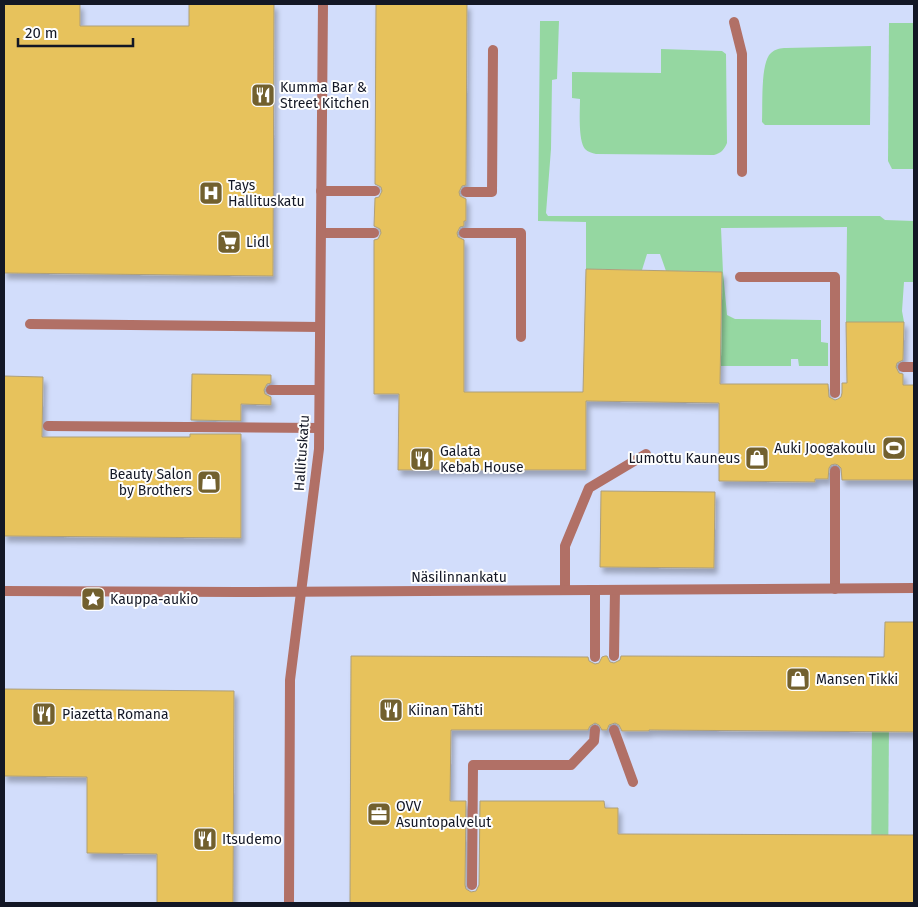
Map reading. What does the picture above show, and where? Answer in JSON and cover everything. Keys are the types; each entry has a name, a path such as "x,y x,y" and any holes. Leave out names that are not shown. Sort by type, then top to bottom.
{"street":[{"name":"Hallituskatu","path":"288,903 290,680 319,449 322,4"},
{"path":"734,22 742,54 742,172"},
{"path":"466,192 492,192 493,50"},
{"path":"321,192 375,191"},
{"path":"321,234 374,233"},
{"path":"464,233 521,233 521,337"},
{"path":"740,277 835,277 835,393"},
{"path":"30,324 320,327"},
{"path":"903,366 914,367"},
{"path":"271,390 319,390"},
{"path":"48,426 319,428"},
{"path":"566,590 565,546 589,488 646,454"},
{"path":"835,471 835,588"},
{"name":"Näsilinnankatu","path":"4,591 301,592 914,588"},
{"path":"595,590 595,657"},
{"path":"614,656 615,590"},
{"path":"472,886 472,765 571,765 594,741 595,730"},
{"path":"614,730 633,782"}],"green space":[{"path":"540,21 559,21 557,79 552,80 551,149 546,213 548,216 880,216 885,220 914,221 914,282 904,282 902,311 904,322 846,322 847,227 721,228 727,315 735,319 821,320 821,342 828,343 828,366 799,366 798,359 791,359 791,366 721,366 722,272 666,271 660,254 647,254 642,270 586,269 586,222 538,221"},
{"path":"889,23 914,23 914,169 892,169 888,161"},
{"path":"871,46 870,125 765,125 762,122 765,65 771,53 784,48"},
{"path":"661,49 722,51 726,54 727,143 723,149 714,155 596,154 586,150 580,132 580,99 572,98 572,72 661,73"},
{"path":"872,714 889,715 888,903 871,903"}],"building":[{"path":"4,4 80,4 80,26 189,26 189,4 274,4 273,276 4,273"},
{"path":"376,4 467,4 466,185 462,186 459,192 460,196 466,199 466,221 464,221 464,226 460,227 457,233 458,237 464,240 464,392 583,392 586,269 722,272 720,384 828,384 829,397 835,400 838,399 842,393 842,383 847,383 846,322 904,322 903,360 897,363 896,367 899,373 903,374 903,385 914,385 914,480 842,480 841,468 835,464 829,468 828,479 815,479 815,482 719,481 719,403 586,401 586,470 398,470 399,394 374,394 374,240 378,239 381,233 380,229 374,226 375,198 379,197 382,191 381,187 375,184"},
{"path":"192,374 271,375 271,383 267,384 264,390 265,394 271,397 271,405 241,404 241,421 191,420"},
{"path":"4,376 43,377 42,437 190,437 190,434 241,434 241,538 4,536"},
{"path":"601,491 715,492 714,568 600,567"},
{"path":"885,622 914,622 914,732 622,731 619,725 615,723 609,725 607,730 602,730 595,723 588,730 451,730 450,801 466,801 465,885 466,889 471,892 476,891 479,885 480,801 604,801 605,808 618,808 618,834 914,835 914,903 350,903 351,656 588,657 589,661 595,664 599,663 602,657 605,656 607,656 610,662 614,663 620,660 621,656 884,657"},
{"path":"4,689 234,691 233,903 157,903 157,854 87,853 87,777 4,776"}],"place":[{"name":"Kumma Bar & Street Kitchen","path":"263,95"},
{"name":"Tays Hallituskatu","path":"211,193"},
{"name":"Lidl","path":"229,242"},
{"name":"Auki Joogakoulu","path":"894,448"},
{"name":"Lumottu Kauneus","path":"757,458"},
{"name":"Galata Kebab House","path":"422,459"},
{"name":"Beauty Salon by Brothers","path":"209,482"},
{"name":"Kauppa-aukio","path":"93,599"},
{"name":"Mansen Tikki","path":"798,679"},
{"name":"Kiinan Tähti","path":"391,710"},
{"name":"Piazetta Romana","path":"44,714"},
{"name":"OVV Asuntopalvelut","path":"379,814"},
{"name":"Itsudemo","path":"205,839"}]}
